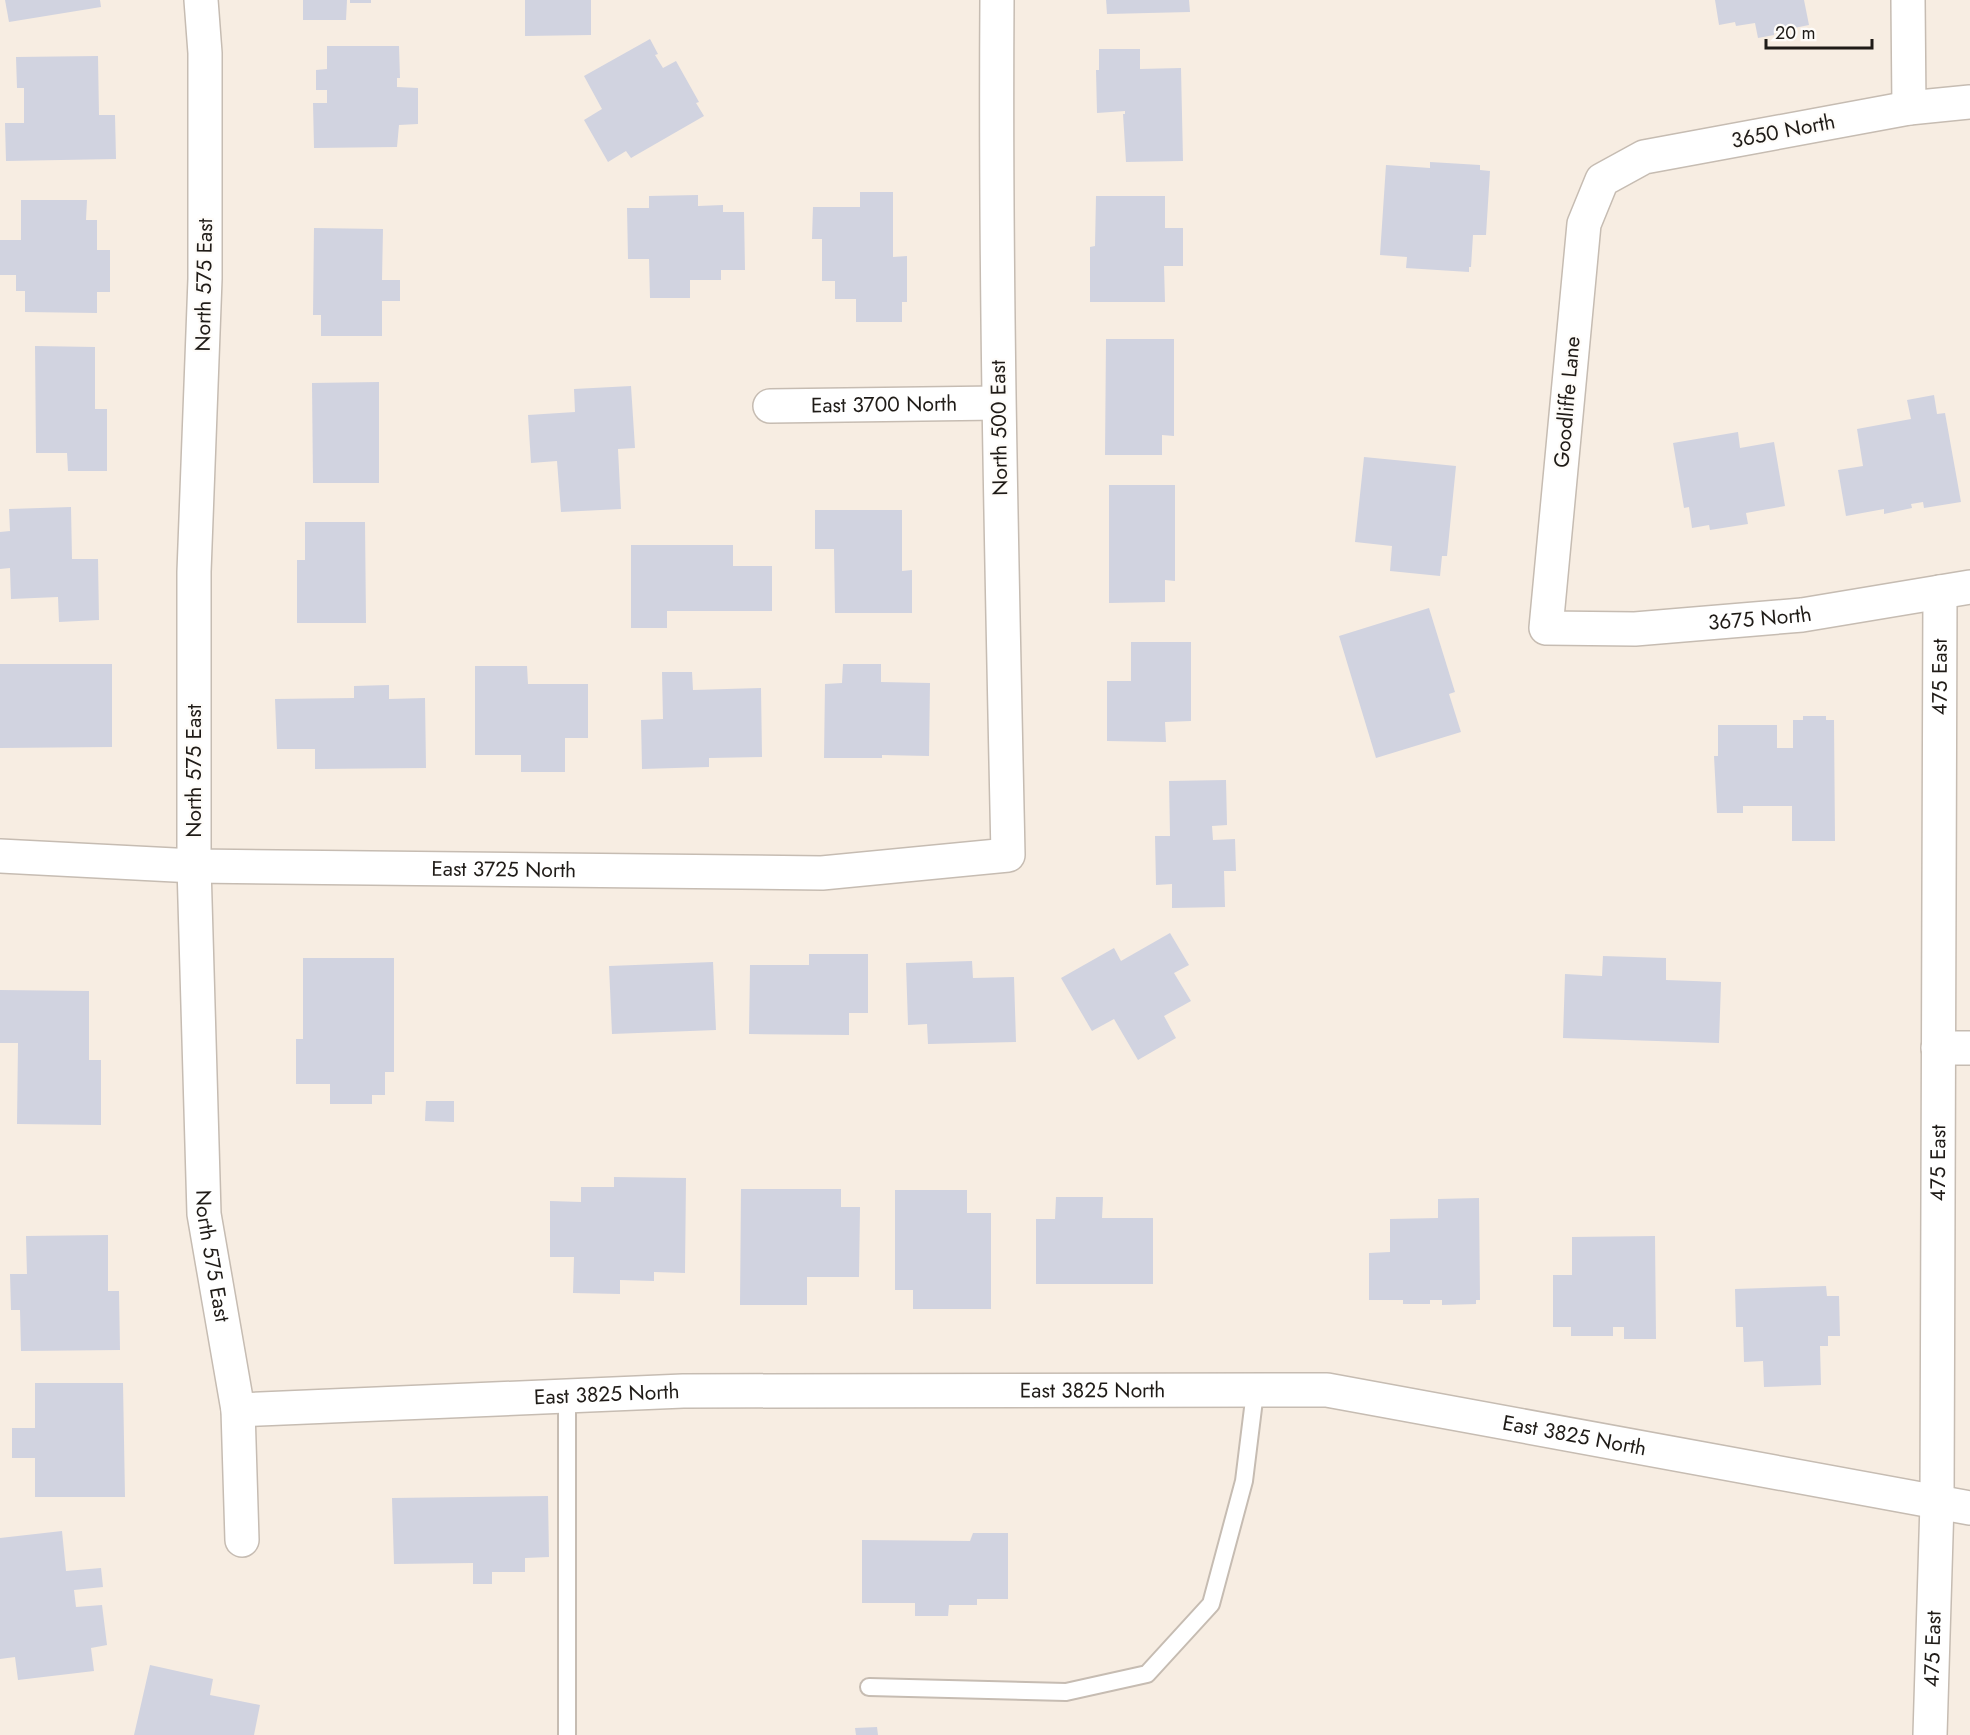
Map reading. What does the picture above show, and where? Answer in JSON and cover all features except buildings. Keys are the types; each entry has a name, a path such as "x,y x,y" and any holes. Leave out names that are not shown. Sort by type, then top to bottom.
{"street":[{"name":"North 575 East","path":"201,0 205,53 205,279 194,572 194,866 204,1214 238,1410 242,1540"},
{"name":"North 500 East","path":"997,0 998,403 1008,855"},
{"path":"1908,0 1909,108"},
{"name":"3650 North","path":"1602,180 1644,157 1909,108 1970,102"},
{"name":"Goodliffe Lane","path":"1546,628 1584,224 1602,180"},
{"name":"East 3700 North","path":"770,406 998,403"},
{"name":"3675 North","path":"1546,628 1635,629 1802,615 1955,590"},
{"name":"475 East","path":"1930,1735 1954,1048 1955,590"},
{"name":"East 3725 North","path":"0,856 194,866 822,873 1008,855"},
{"name":"East 3825 North","path":"238,1410 683,1391 1255,1392 1327,1390 1970,1508"}],"lane":[{"path":"869,1687 1066,1692 1147,1674 1211,1604 1244,1481 1255,1392"},
{"path":"567,1396 567,1735"}]}
